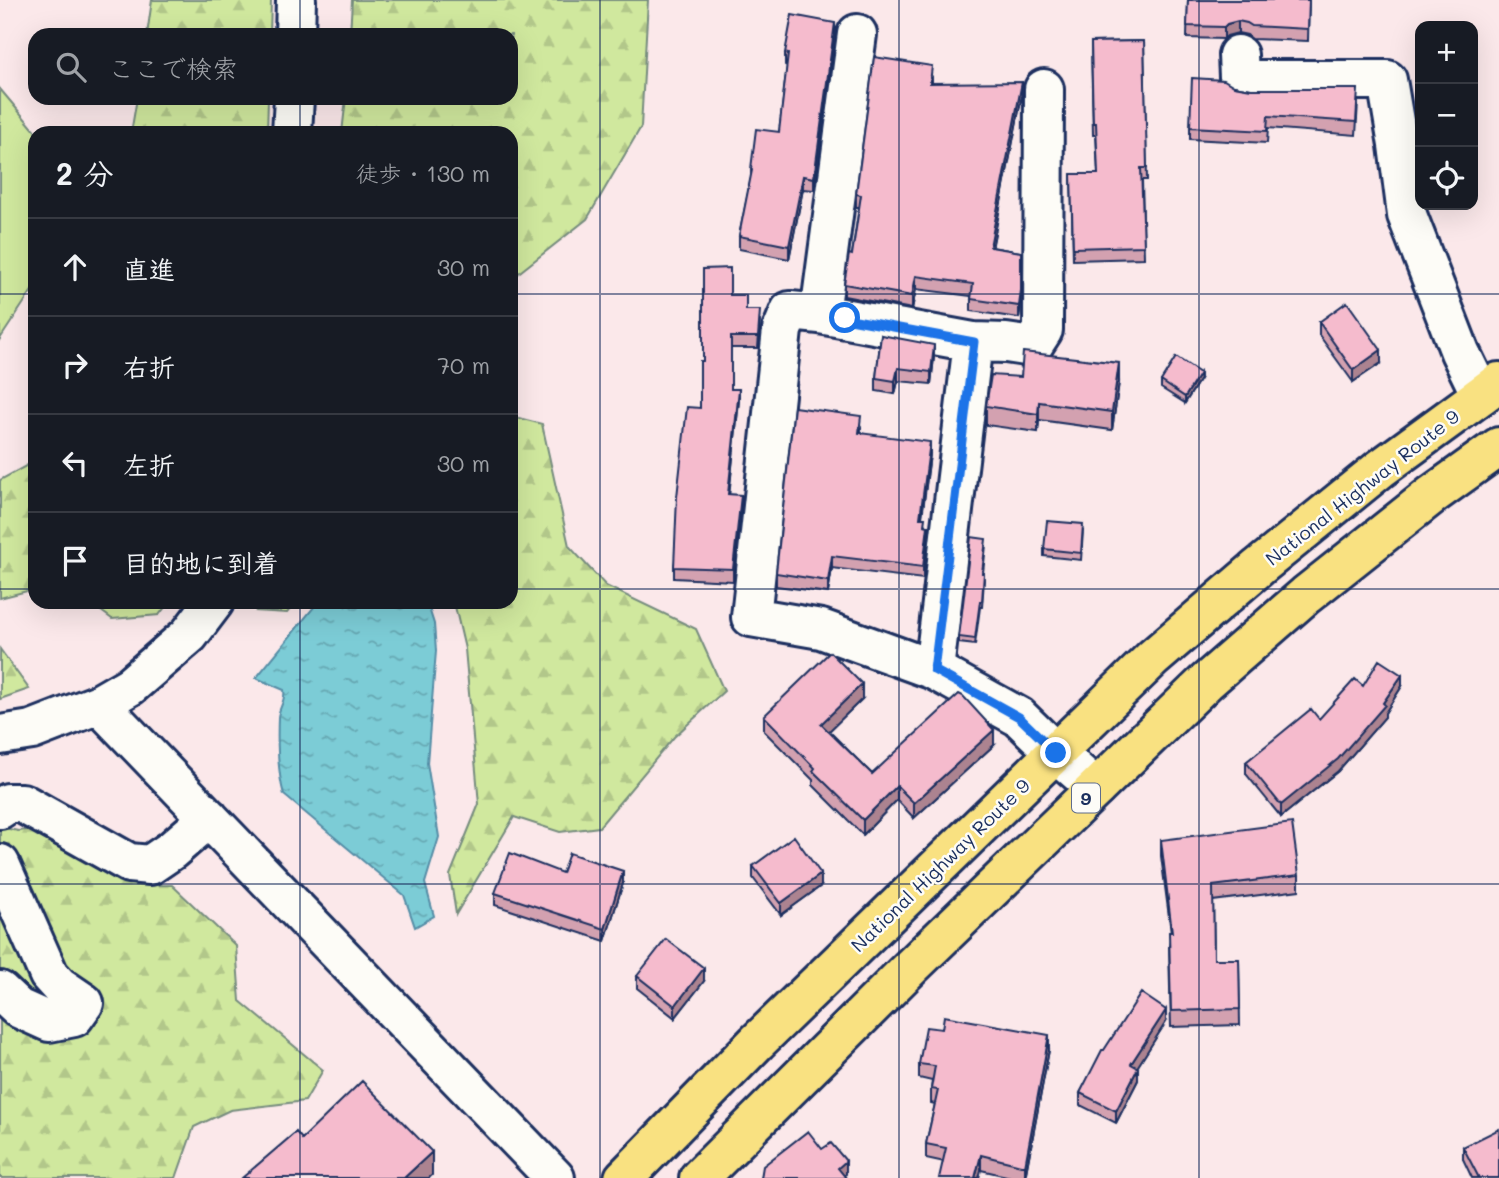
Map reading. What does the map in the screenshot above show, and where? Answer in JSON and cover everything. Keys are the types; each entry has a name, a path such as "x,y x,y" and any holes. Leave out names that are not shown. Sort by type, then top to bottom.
{"highway":[{"name":"National Highway Route 9","path":"624,1178 757,1042 1153,658 1259,567 1380,469 1490,388"},
{"name":"9","path":"699,1178 912,966 1206,682 1306,595 1432,495 1499,447"}],"street":[{"path":"295,28 296,0"},
{"path":"820,314 857,34"},
{"path":"1238,54 1239,77 1251,80 1387,80 1407,215 1460,352 1490,388"},
{"path":"1044,89 1043,330 1032,347 974,342 790,311 782,330 751,617 821,629 934,670 1019,717 1097,788"},
{"path":"292,126 294,105"},
{"path":"934,670 974,342"},
{"path":"0,735 32,730 99,704 130,686 189,635 209,609"},
{"path":"99,704 555,1178"},
{"path":"0,809 8,803 22,803 129,863 150,865 209,818"},
{"path":"0,864 49,975 59,986 85,1003 74,1017 49,1022 18,1007 0,991"}],"green space":[{"path":"152,0 271,0 270,28 148,28"},
{"path":"352,0 648,0 641,127 587,219 518,273 518,126 343,126 345,105 518,105 518,28 350,28"},
{"path":"0,89 31,126 28,126 28,297 0,339"},
{"path":"136,105 268,105 267,126 132,126"},
{"path":"518,418 542,424 569,546 606,586 696,629 724,691 674,737 599,827 560,832 514,817 456,914 450,875 479,804 465,649 456,609 518,609"},
{"path":"28,465 28,591 0,598 0,480"},
{"path":"98,609 164,609 159,615 112,619"},
{"path":"257,609 290,609 287,613 256,611"},
{"path":"0,649 29,689 0,699"},
{"path":"0,827 18,831 44,828 135,885 172,885 236,946 240,1001 323,1070 305,1101 230,1110 194,1127 176,1178 0,1178"}],"water":[{"path":"312,609 429,609 434,624 436,651 427,763 439,837 425,883 434,916 415,927 404,895 284,795 279,766 278,717 284,690 256,678"}],"building":[{"path":"1188,0 1309,0 1308,29 1252,26 1238,21 1224,27 1187,26"},
{"path":"792,15 835,23 814,178 803,176 789,246 739,236 752,170 756,129 779,132 788,54 785,53"},
{"path":"1144,41 1147,168 1141,168 1144,246 1073,248 1071,174 1098,174 1096,123 1093,123 1091,42"},
{"path":"874,57 932,66 930,83 1022,82 990,247 1021,252 1019,306 971,299 973,284 916,276 912,296 844,284 849,254 852,255 861,195 856,194"},
{"path":"1192,78 1224,80 1234,86 1251,89 1358,89 1356,122 1268,116 1267,131 1190,127"},
{"path":"730,268 730,295 746,295 746,310 760,310 758,337 731,337 731,389 739,389 728,494 741,495 733,569 674,567 677,497 687,407 700,408 703,269"},
{"path":"1347,302 1381,350 1353,370 1319,322"},
{"path":"881,335 934,345 931,372 898,368 895,381 876,378"},
{"path":"1023,352 1119,363 1112,412 1039,402 1038,414 986,406 991,375 1021,377"},
{"path":"1176,357 1200,373 1185,397 1161,381"},
{"path":"794,407 861,416 859,433 930,442 920,518 925,518 924,525 928,526 923,567 832,556 828,581 776,573"},
{"path":"1047,521 1083,524 1081,553 1044,549"},
{"path":"971,537 986,539 982,601 975,639 959,637"},
{"path":"830,652 862,684 821,724 872,774 959,694 994,730 914,803 897,786 863,820 813,771 815,768 764,716"},
{"path":"1379,660 1402,675 1383,703 1385,705 1338,759 1281,805 1246,762 1311,709 1319,719 1355,679 1363,686"},
{"path":"1292,823 1299,875 1213,886 1214,959 1239,959 1240,1009 1171,1011 1169,932 1172,932 1161,840"},
{"path":"794,836 821,874 781,903 753,866"},
{"path":"510,853 562,873 569,853 623,871 605,929 495,893"},
{"path":"666,939 704,968 675,1006 637,976"},
{"path":"1141,993 1166,1010 1131,1064 1138,1068 1116,1111 1080,1093 1102,1050"},
{"path":"944,1016 1049,1035 1025,1166 981,1155 975,1178 939,1178 946,1148 926,1144 938,1090 931,1089 935,1066 919,1064 926,1027 942,1029"},
{"path":"362,1081 432,1152 404,1178 242,1178 296,1132 302,1139"},
{"path":"1499,1129 1499,1178 1479,1178 1463,1147"},
{"path":"808,1131 822,1149 831,1143 846,1161 838,1168 846,1178 761,1178 763,1166"}],"route":[{"path":"845,318 974,342 934,670 1019,717 1056,753"}]}
